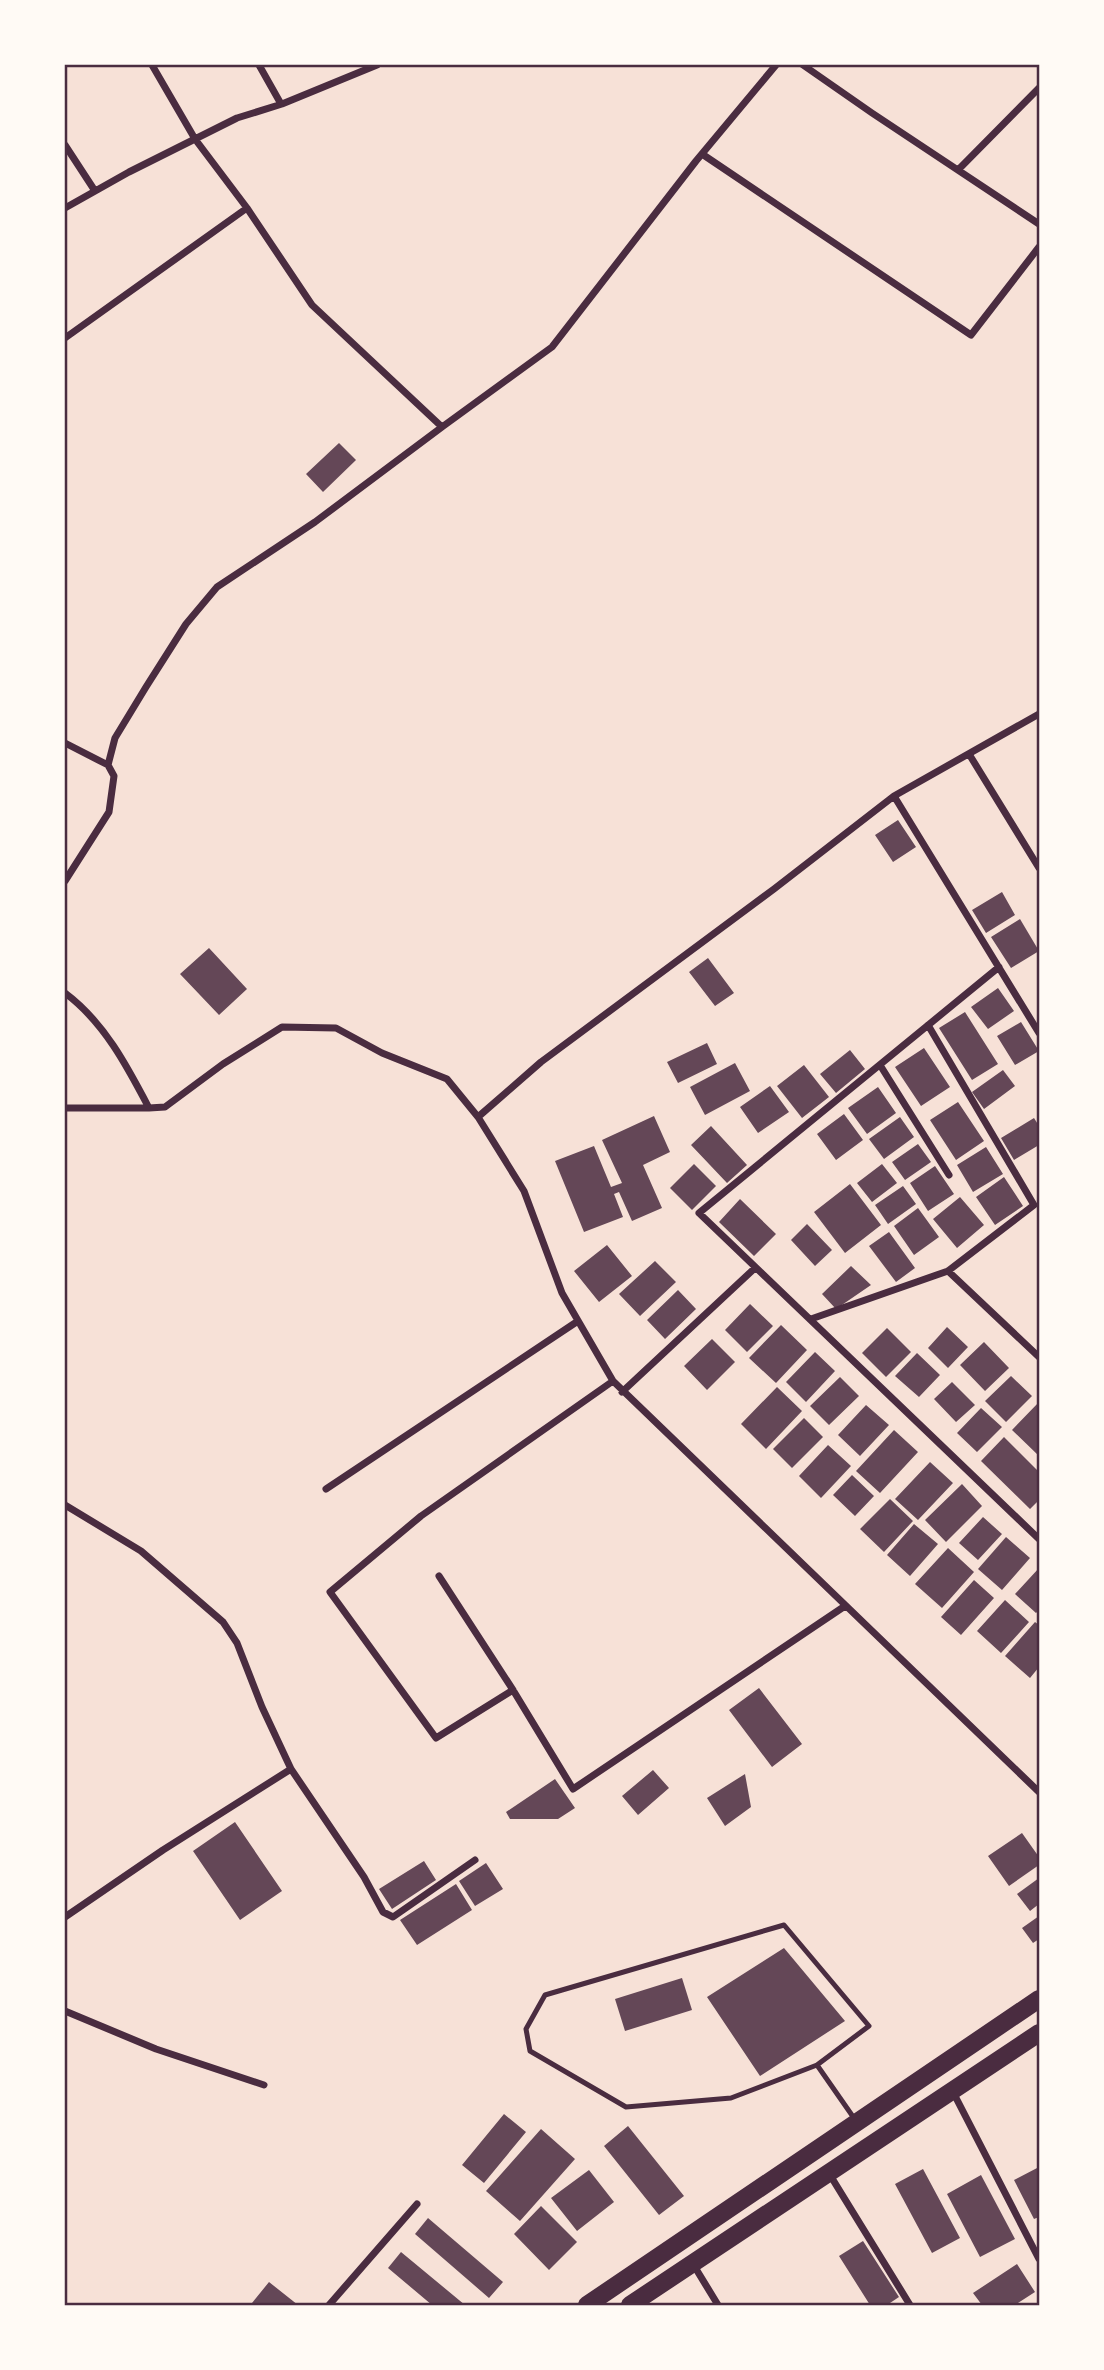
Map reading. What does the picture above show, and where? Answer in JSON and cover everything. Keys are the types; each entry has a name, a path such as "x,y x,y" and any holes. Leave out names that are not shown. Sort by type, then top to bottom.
{"main road":[{"path":"587,2305 1039,1999"},
{"path":"630,2305 1037,2035 1017,2014"}],"street":[{"path":"152,65 195,139 247,208 312,304 442,427"},
{"path":"259,65 281,104"},
{"path":"65,208 237,118 281,104 373,65"},
{"path":"108,765 115,738 146,687 186,624 217,587 315,522 552,347 702,154 776,65"},
{"path":"803,65 1039,223"},
{"path":"958,170 1039,89"},
{"path":"65,145 95,191"},
{"path":"702,154 971,335 1039,247"},
{"path":"65,338 247,208"},
{"path":"478,1117 541,1062 894,796 1039,714"},
{"path":"65,743 108,765 114,776 109,812 65,881"},
{"path":"969,754 1039,868"},
{"path":"894,796 1039,1033"},
{"path":"999,967 699,1213 1039,1539"},
{"path":"65,993 82,1006 124,1059 149,1108"},
{"path":"811,1319 948,1271 1034,1205 929,1025"},
{"path":"65,1108 165,1107 223,1064 282,1027 336,1028 382,1054 447,1079 478,1117 524,1191 562,1293 622,1392 1039,1792"},
{"path":"880,1065 949,1175"},
{"path":"622,1392 755,1268"},
{"path":"948,1271 1039,1357"},
{"path":"326,1489 578,1321"},
{"path":"513,1690 436,1738 330,1592 421,1516 613,1381"},
{"path":"65,1505 141,1551 223,1622 237,1643 262,1707 291,1769 364,1877 383,1912 393,1917 475,1860"},
{"path":"439,1576 573,1789 845,1606"},
{"path":"65,1917 163,1850 291,1769"},
{"path":"65,2011 156,2049 264,2085"},
{"path":"953,2092 1039,2259"},
{"path":"830,2174 910,2305"},
{"path":"328,2305 417,2204"},
{"path":"693,2264 718,2305"}],"lane":[{"path":"784,1925 869,2026 817,2065 731,2098 626,2107 530,2051 526,2029 545,1995 784,1925"},
{"path":"817,2065 858,2123"}],"building":[{"path":"339,443 356,460 323,492 306,474"},
{"path":"898,820 916,847 893,862 875,835"},
{"path":"1002,892 1015,915 986,933 972,910"},
{"path":"1020,919 1039,951 1011,968 991,937"},
{"path":"209,948 247,989 219,1015 180,974"},
{"path":"708,958 734,993 715,1006 689,972"},
{"path":"998,988 1014,1011 988,1029 971,1007"},
{"path":"965,1012 998,1064 972,1080 939,1028"},
{"path":"1021,1022 1039,1051 1015,1065 997,1036"},
{"path":"707,1043 717,1064 678,1083 667,1062"},
{"path":"924,1048 950,1087 921,1106 895,1067"},
{"path":"850,1050 865,1069 836,1093 820,1074"},
{"path":"735,1063 750,1091 705,1115 690,1087"},
{"path":"804,1065 829,1097 802,1118 777,1086"},
{"path":"1003,1070 1015,1086 984,1109 972,1092"},
{"path":"770,1086 789,1112 758,1133 740,1107"},
{"path":"878,1087 896,1113 867,1134 848,1108"},
{"path":"958,1102 984,1141 956,1160 930,1120"},
{"path":"844,1114 863,1140 836,1160 817,1134"},
{"path":"654,1116 670,1152 643,1165 662,1208 632,1221 619,1192 614,1194 623,1217 584,1232 555,1161 594,1146 611,1187 622,1183 602,1140"},
{"path":"900,1117 914,1137 884,1159 869,1139"},
{"path":"1034,1118 1039,1126 1039,1145 1014,1160 1001,1138"},
{"path":"711,1126 747,1165 727,1183 691,1145"},
{"path":"918,1144 931,1162 905,1180 892,1162"},
{"path":"986,1147 1003,1174 973,1192 957,1165"},
{"path":"694,1164 716,1186 692,1210 670,1188"},
{"path":"882,1164 897,1183 872,1202 857,1183"},
{"path":"935,1166 954,1194 928,1211 910,1183"},
{"path":"1004,1177 1023,1206 995,1225 976,1197"},
{"path":"850,1184 881,1225 845,1253 814,1212"},
{"path":"903,1186 916,1204 888,1224 875,1205"},
{"path":"960,1197 984,1225 957,1248 933,1219"},
{"path":"740,1199 776,1234 754,1256 719,1222"},
{"path":"918,1208 939,1237 914,1255 894,1226"},
{"path":"807,1224 832,1250 815,1266 791,1240"},
{"path":"889,1232 915,1268 896,1282 869,1246"},
{"path":"607,1245 632,1276 599,1302 574,1271"},
{"path":"655,1261 676,1282 640,1316 619,1294"},
{"path":"851,1266 871,1285 836,1309 822,1294"},
{"path":"678,1290 696,1309 665,1339 647,1320"},
{"path":"750,1304 773,1326 747,1352 725,1330"},
{"path":"781,1325 807,1350 776,1383 749,1358"},
{"path":"947,1327 968,1347 948,1368 928,1348"},
{"path":"887,1328 911,1352 886,1377 862,1353"},
{"path":"712,1339 735,1362 707,1390 684,1366"},
{"path":"984,1342 1009,1368 985,1391 960,1365"},
{"path":"815,1352 835,1371 806,1402 786,1382"},
{"path":"917,1353 940,1375 919,1397 895,1376"},
{"path":"1011,1376 1032,1396 1006,1422 985,1401"},
{"path":"840,1377 859,1396 829,1425 810,1406"},
{"path":"952,1382 975,1405 956,1422 934,1399"},
{"path":"777,1387 802,1411 766,1449 741,1424"},
{"path":"1039,1402 1039,1456 1012,1430"},
{"path":"866,1405 889,1425 860,1456 838,1435"},
{"path":"981,1408 1002,1427 977,1452 957,1433"},
{"path":"804,1418 823,1437 792,1468 773,1449"},
{"path":"894,1430 918,1452 880,1493 856,1471"},
{"path":"1004,1437 1039,1472 1039,1500 1030,1509 981,1461"},
{"path":"828,1445 851,1466 821,1498 799,1476"},
{"path":"930,1462 953,1483 918,1520 895,1499"},
{"path":"852,1475 874,1496 855,1516 833,1495"},
{"path":"962,1484 982,1506 946,1542 925,1520"},
{"path":"890,1499 913,1521 884,1552 860,1529"},
{"path":"983,1517 1002,1534 978,1560 959,1543"},
{"path":"914,1524 938,1544 910,1576 887,1555"},
{"path":"1006,1537 1030,1558 1002,1590 978,1569"},
{"path":"948,1548 974,1572 942,1608 915,1584"},
{"path":"1039,1568 1039,1610 1036,1613 1015,1594"},
{"path":"974,1580 994,1598 961,1635 941,1617"},
{"path":"1005,1600 1029,1622 1001,1653 977,1631"},
{"path":"1035,1622 1039,1625 1039,1667 1030,1678 1005,1656"},
{"path":"759,1688 802,1744 772,1767 729,1710"},
{"path":"653,1770 669,1788 638,1815 622,1796"},
{"path":"745,1774 751,1807 725,1826 707,1798"},
{"path":"555,1779 575,1808 558,1819 510,1819 506,1812"},
{"path":"235,1822 282,1891 240,1920 193,1851"},
{"path":"1022,1833 1039,1857 1039,1865 1009,1886 988,1856"},
{"path":"424,1861 436,1880 392,1909 379,1889"},
{"path":"486,1863 503,1889 475,1906 459,1881"},
{"path":"1039,1878 1039,1904 1030,1911 1017,1894"},
{"path":"456,1884 472,1910 417,1945 400,1920"},
{"path":"1039,1916 1039,1939 1033,1943 1022,1928"},
{"path":"784,1948 845,2021 760,2076 707,1997"},
{"path":"682,1978 692,2010 625,2031 615,1999"},
{"path":"504,2114 526,2132 484,2183 462,2165"},
{"path":"628,2126 684,2196 659,2215 604,2146"},
{"path":"541,2129 575,2159 520,2221 486,2191"},
{"path":"1039,2167 1039,2217 1034,2219 1014,2180"},
{"path":"923,2169 960,2238 932,2253 895,2184"},
{"path":"589,2170 614,2202 577,2231 551,2198"},
{"path":"981,2175 1015,2239 980,2257 947,2194"},
{"path":"541,2206 577,2242 549,2270 514,2234"},
{"path":"428,2218 503,2282 489,2298 415,2234"},
{"path":"863,2241 899,2297 887,2305 870,2305 839,2256"},
{"path":"401,2252 465,2305 432,2305 388,2268"},
{"path":"1017,2264 1035,2292 1015,2305 982,2305 973,2293"},
{"path":"269,2282 298,2305 252,2303"}]}
